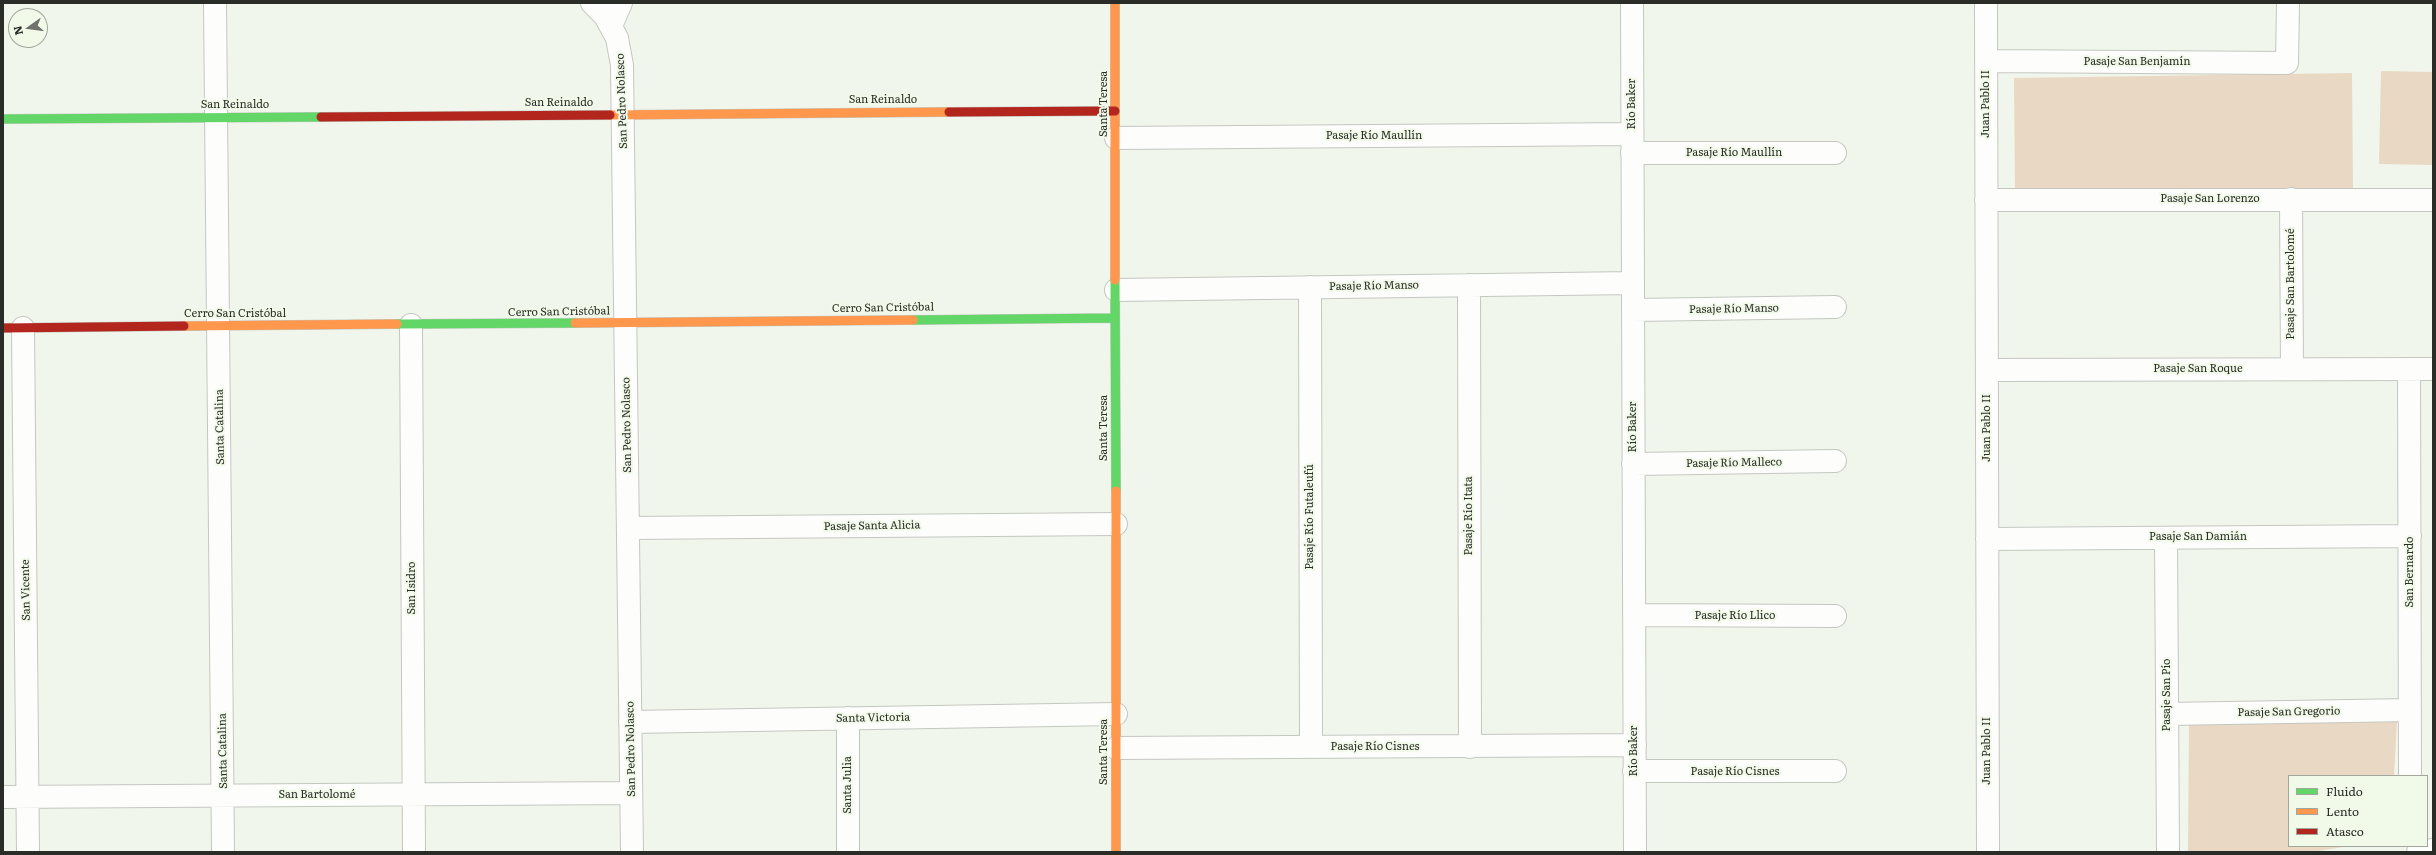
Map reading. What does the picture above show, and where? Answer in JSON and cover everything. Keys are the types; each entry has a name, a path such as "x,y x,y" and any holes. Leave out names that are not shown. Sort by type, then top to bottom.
{"street":[{"name":"Santa Catalina","path":"215,3 224,852"},
{"name":"San Pedro Nolasco","path":"592,3 611,26 621,52 632,852"},
{"path":"611,26 621,3"},
{"name":"Santa Teresa","path":"1116,3 1116,852"},
{"name":"Río Baker","path":"1632,3 1634,852"},
{"name":"Juan Pablo II","path":"1986,3 1988,852"},
{"name":"Pasaje San Benjamín","path":"1986,62 2287,63 2288,3"},
{"name":"San Reinaldo","path":"3,119 1115,111"},
{"name":"Pasaje Río Maullín","path":"1116,138 1632,144 1835,153"},
{"name":"Pasaje San Bartolomé","path":"2291,199 2292,369"},
{"name":"Pasaje San Lorenzo","path":"1986,200 2433,200"},
{"name":"Pasaje Río Manso","path":"1116,290 1633,283"},
{"name":"Pasaje Río Itata","path":"1469,285 1470,747"},
{"name":"Pasaje Río Futaleufú","path":"1310,287 1311,747"},
{"name":"Pasaje Río Manso","path":"1633,310 1835,307"},
{"name":"Cerro San Cristóbal","path":"13,328 1116,318"},
{"name":"San Isidro","path":"411,325 414,852"},
{"name":"San Vicente","path":"13,328 28,797 28,852"},
{"name":"San Bernardo","path":"2409,369 2410,775"},
{"name":"Pasaje San Roque","path":"1987,370 2433,369"},
{"name":"Pasaje Río Malleco","path":"1633,464 1835,461"},
{"name":"Pasaje Santa Alicia","path":"628,528 1116,524"},
{"name":"Pasaje San Damián","path":"1987,539 2410,536"},
{"name":"Pasaje San Pío","path":"2166,538 2168,852"},
{"name":"Pasaje Río Llico","path":"1634,615 1835,616"},
{"name":"Pasaje San Gregorio","path":"2167,714 2410,710"},
{"name":"Santa Victoria","path":"630,722 1116,714"},
{"name":"Santa Julia","path":"848,718 848,852"},
{"name":"Pasaje Río Cisnes","path":"1116,748 1634,745"},
{"name":"Pasaje Río Cisnes","path":"1634,771 1835,771"},
{"name":"San Bartolomé","path":"3,797 631,793"},
{"path":"2418,852 2433,850"}],"shaded area":[{"path":"2381,71 2433,72 2433,165 2379,164"},
{"path":"2352,73 2353,188 2015,192 2014,78"},
{"path":"2397,722 2394,775 2288,775 2288,847 2343,847 2312,852 2188,852 2189,724"}],"traffic: fast":[{"path":"3,119 321,117"},
{"path":"1115,280 1116,491"},
{"path":"913,320 1115,318"},
{"path":"397,324 575,323"}],"traffic: slow":[{"path":"1115,3 1115,280"},
{"path":"610,115 949,112"},
{"path":"575,323 913,320"},
{"path":"184,326 397,324"},
{"path":"1116,491 1116,852"}],"traffic: jam":[{"path":"949,112 1115,111"},
{"path":"321,117 610,115"},
{"path":"3,328 184,326"}]}
